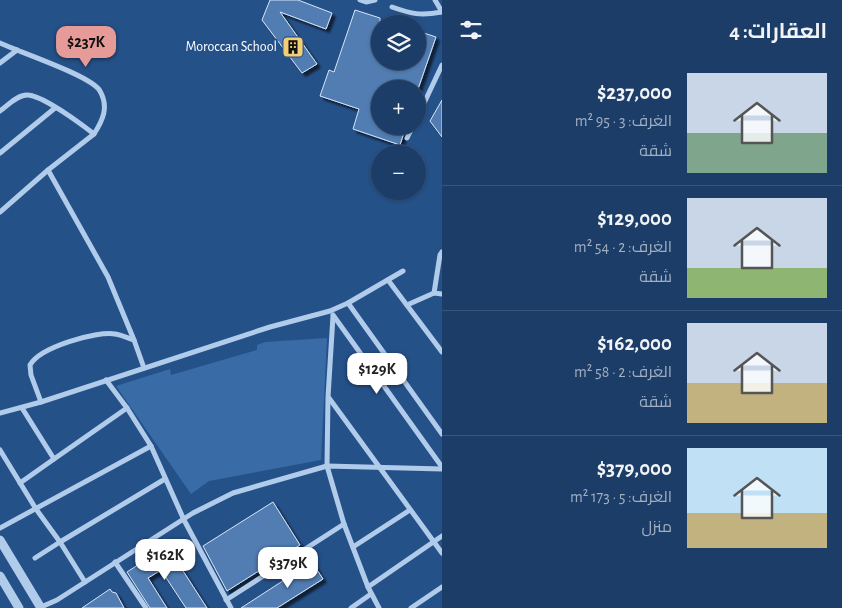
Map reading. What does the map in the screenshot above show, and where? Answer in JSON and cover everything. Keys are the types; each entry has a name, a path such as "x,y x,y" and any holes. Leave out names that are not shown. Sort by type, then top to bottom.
{"street":[{"path":"360,0 366,2 375,0"},
{"path":"392,7 414,15 442,12 435,0"},
{"path":"0,43 50,62 82,77 100,89 105,106 104,120 94,134 48,170 0,212"},
{"path":"0,63 17,50"},
{"path":"426,99 442,65"},
{"path":"0,111 19,97 25,95 36,97 94,134"},
{"path":"0,153 56,108"},
{"path":"48,170 108,277 144,368"},
{"path":"434,293 442,252"},
{"path":"0,413 41,402 270,327 332,313 403,271"},
{"path":"388,280 442,352"},
{"path":"408,305 434,293 442,294"},
{"path":"348,303 442,434"},
{"path":"332,313 327,466 344,524 368,587 379,608"},
{"path":"332,313 442,468"},
{"path":"41,402 30,366 43,352 60,344 110,334 134,340"},
{"path":"106,380 127,408 151,446 184,520 230,608"},
{"path":"328,398 442,553"},
{"path":"22,408 54,459"},
{"path":"20,483 127,408"},
{"path":"0,528 151,446"},
{"path":"0,450 36,509 60,542 85,582"},
{"path":"0,540 40,608 214,502 233,493 327,466 442,468"},
{"path":"34,558 166,479"},
{"path":"353,548 410,510"},
{"path":"226,600 344,524"},
{"path":"368,587 442,536"},
{"path":"115,562 146,608"},
{"path":"0,576 19,608"},
{"path":"411,608 442,587"},
{"path":"351,608 372,594"}],"shaded area":[{"path":"327,338 321,460 209,481 191,494 116,386 170,369 171,375 257,350 257,345 265,342"}],"building":[{"name":"Moroccan School","path":"270,0 298,0 332,13 326,29 280,12 317,64 302,73 262,20"},
{"path":"355,10 371,15 371,70 425,70 421,80 371,80 371,135 403,135 400,145 353,129 359,109 320,96 329,70 334,72"},
{"path":"426,34 436,37 426,66"},
{"path":"442,100 442,137 430,121"},
{"path":"273,502 300,545 227,591 203,546"},
{"path":"167,546 207,608 186,608 161,570 148,578 167,608 150,608 127,572"},
{"path":"312,562 323,579 277,608 241,608"},
{"path":"110,589 116,593 124,608 82,608"}],"place":[{"name":"Moroccan School","path":"293,47"}]}
